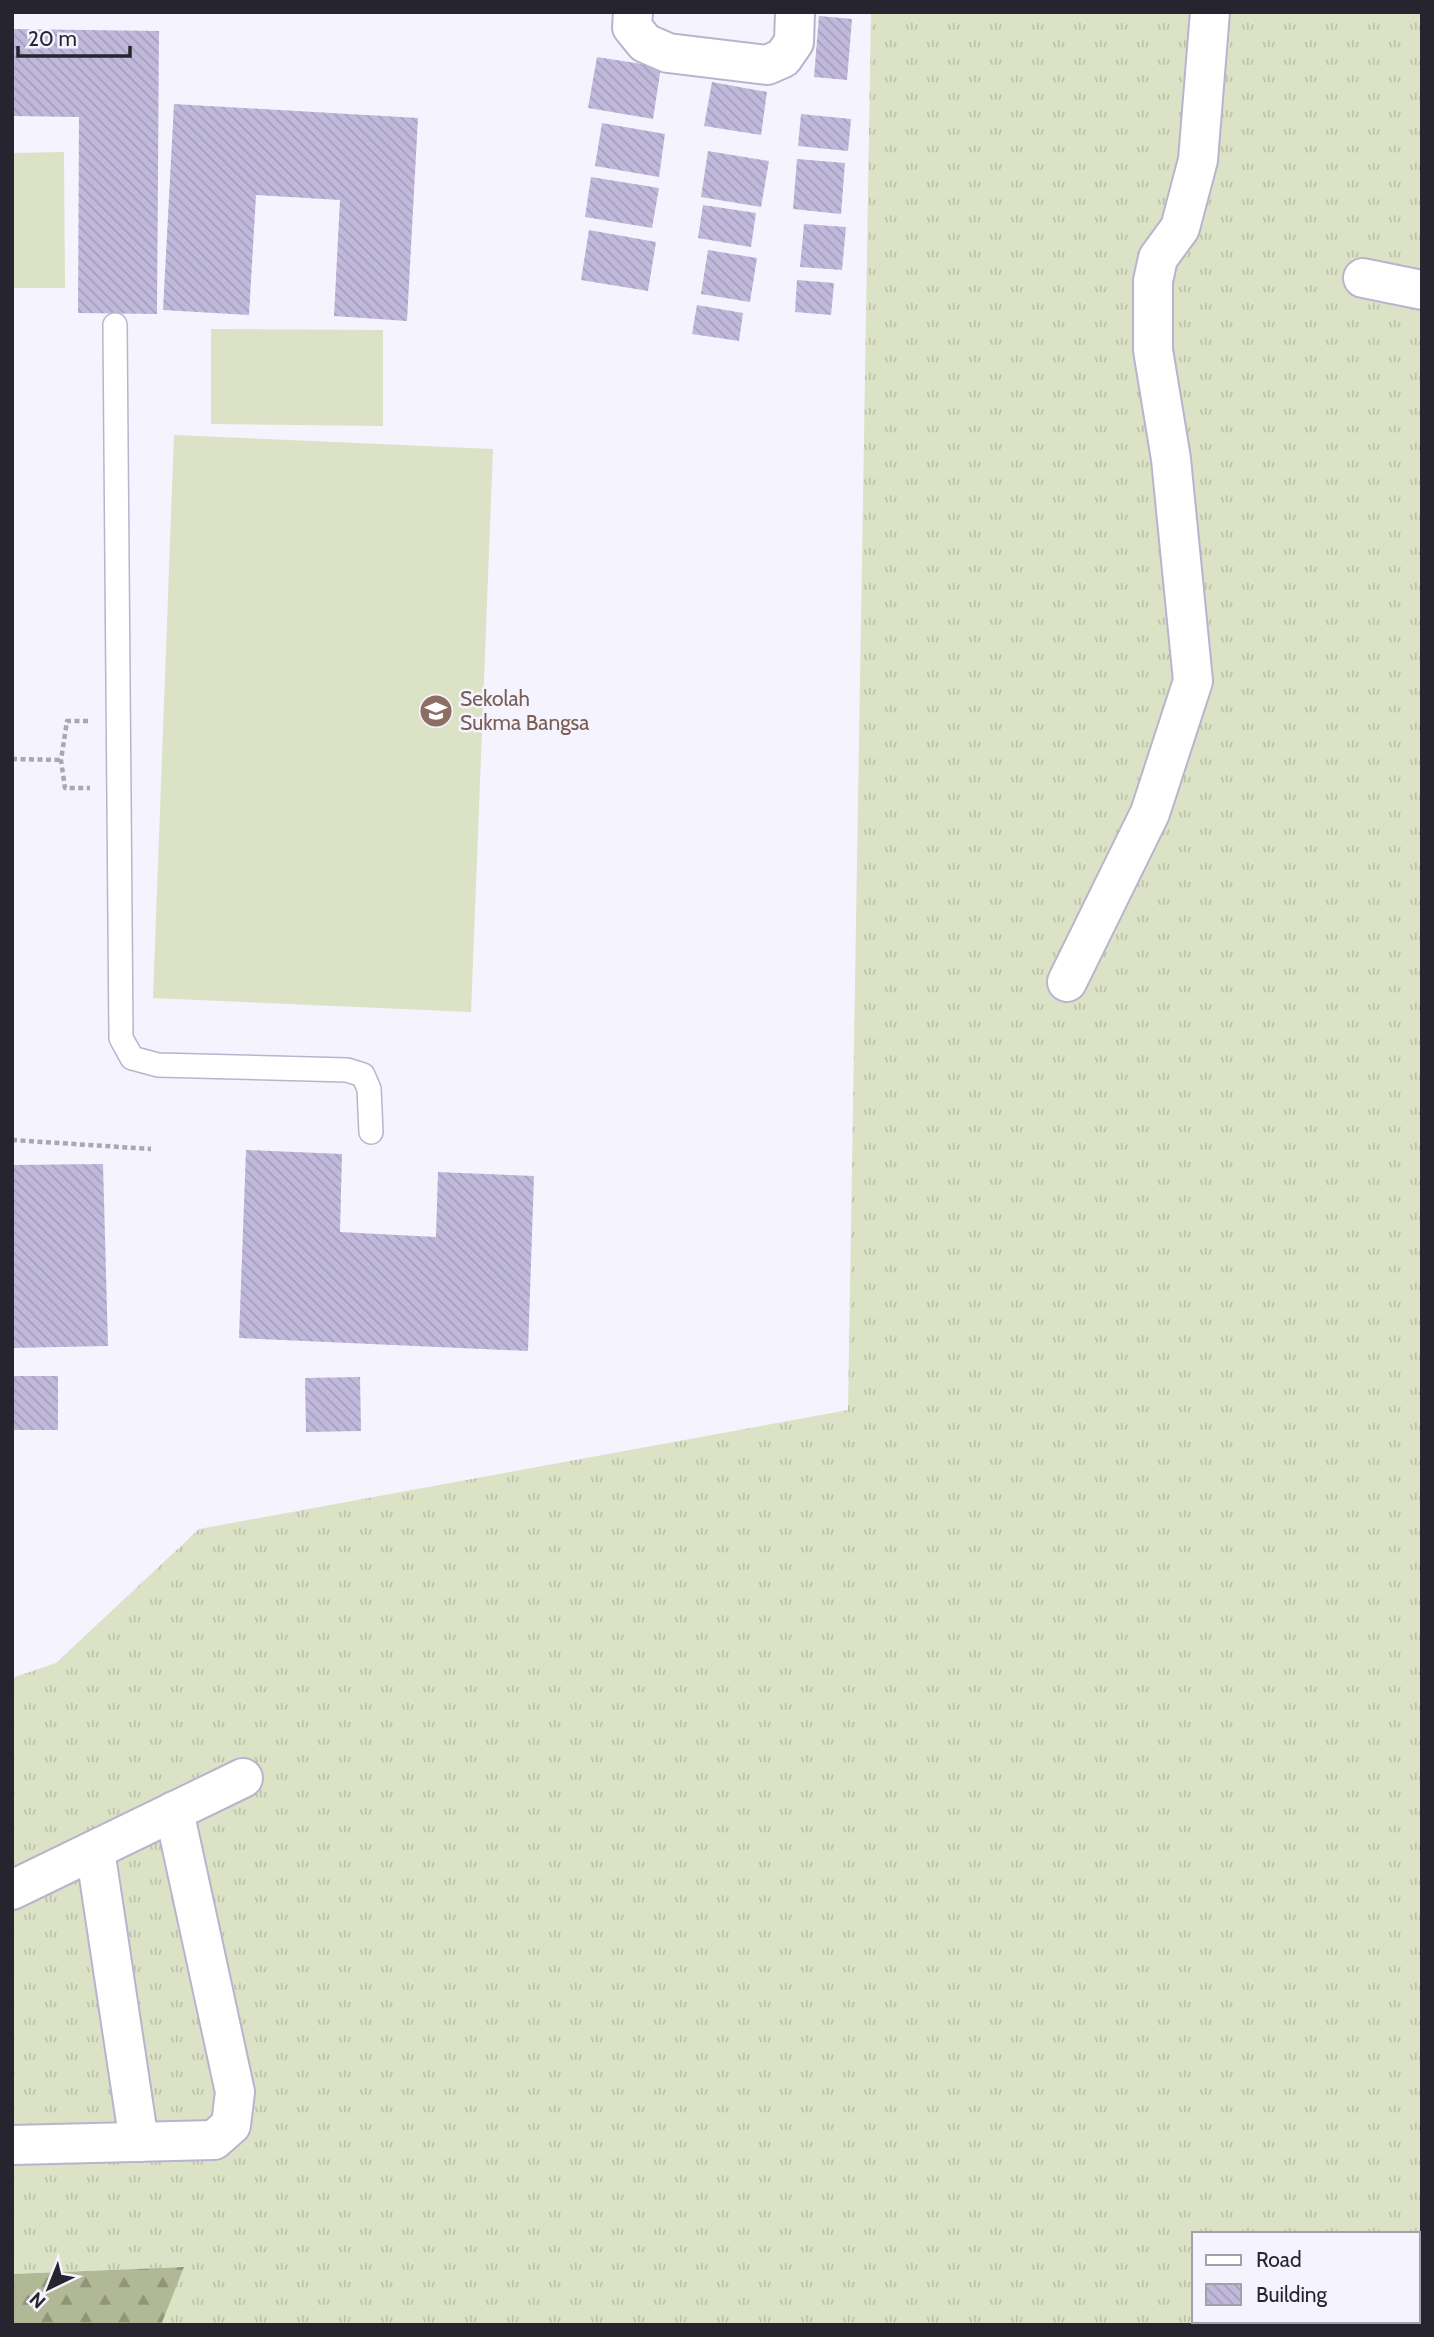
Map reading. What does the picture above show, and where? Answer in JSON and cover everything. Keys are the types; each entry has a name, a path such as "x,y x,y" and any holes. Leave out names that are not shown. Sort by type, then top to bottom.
{"street":[{"path":"633,12 632,27 645,43 668,53 767,65 783,58 794,42 796,12"},
{"path":"1068,982 1150,813 1193,681 1171,459 1153,350 1153,281 1158,258 1180,228 1198,160 1210,12"},
{"path":"1363,278 1422,290"},
{"path":"12,1890 243,1778"},
{"path":"12,2145 214,2140 231,2125 235,2092 174,1811"},
{"path":"95,1850 139,2142"}],"lane":[{"path":"115,325 121,1038 132,1058 158,1065 347,1070 363,1075 369,1088 371,1132"}],"path":[{"path":"65,788 61,760 67,721"},
{"path":"12,760 61,760"},
{"path":"12,1140 151,1149"}],"green space":[{"path":"871,12 1422,12 1421,2262 1420,2267 1420,2232 1192,2232 1192,2323 1407,2325 161,2325 183,2267 12,2274 12,1678 56,1663 199,1529 848,1410"},
{"path":"64,152 65,288 12,288 12,153"},
{"path":"211,329 383,330 383,426 211,424"},
{"path":"174,435 493,449 471,1012 153,998"},
{"path":"184,2267 161,2325 12,2325 12,2274"}],"building":[{"path":"819,16 852,19 847,80 814,77"},
{"path":"12,29 159,31 157,314 78,313 79,117 12,116"},
{"path":"597,57 661,67 653,119 588,108"},
{"path":"712,82 767,92 761,135 704,126"},
{"path":"174,104 418,118 407,321 334,316 340,200 256,195 249,315 163,310"},
{"path":"801,114 851,119 848,151 798,146"},
{"path":"602,123 665,134 659,177 595,166"},
{"path":"708,151 769,161 761,207 701,197"},
{"path":"797,159 845,163 841,214 793,209"},
{"path":"591,177 659,188 652,228 585,217"},
{"path":"703,205 756,213 751,247 698,238"},
{"path":"804,224 846,227 842,270 800,267"},
{"path":"589,230 656,242 648,291 581,280"},
{"path":"708,250 757,258 750,302 701,294"},
{"path":"797,280 834,283 831,315 795,312"},
{"path":"697,305 743,313 739,341 692,334"},
{"path":"246,1150 342,1154 340,1232 436,1237 438,1172 534,1176 528,1351 239,1338"},
{"path":"103,1164 108,1346 12,1348 12,1165"},
{"path":"12,1376 58,1376 58,1430 12,1430"},
{"path":"360,1377 361,1431 306,1432 305,1378"}],"place":[{"name":"Sekolah Sukma Bangsa","path":"436,711"}]}
